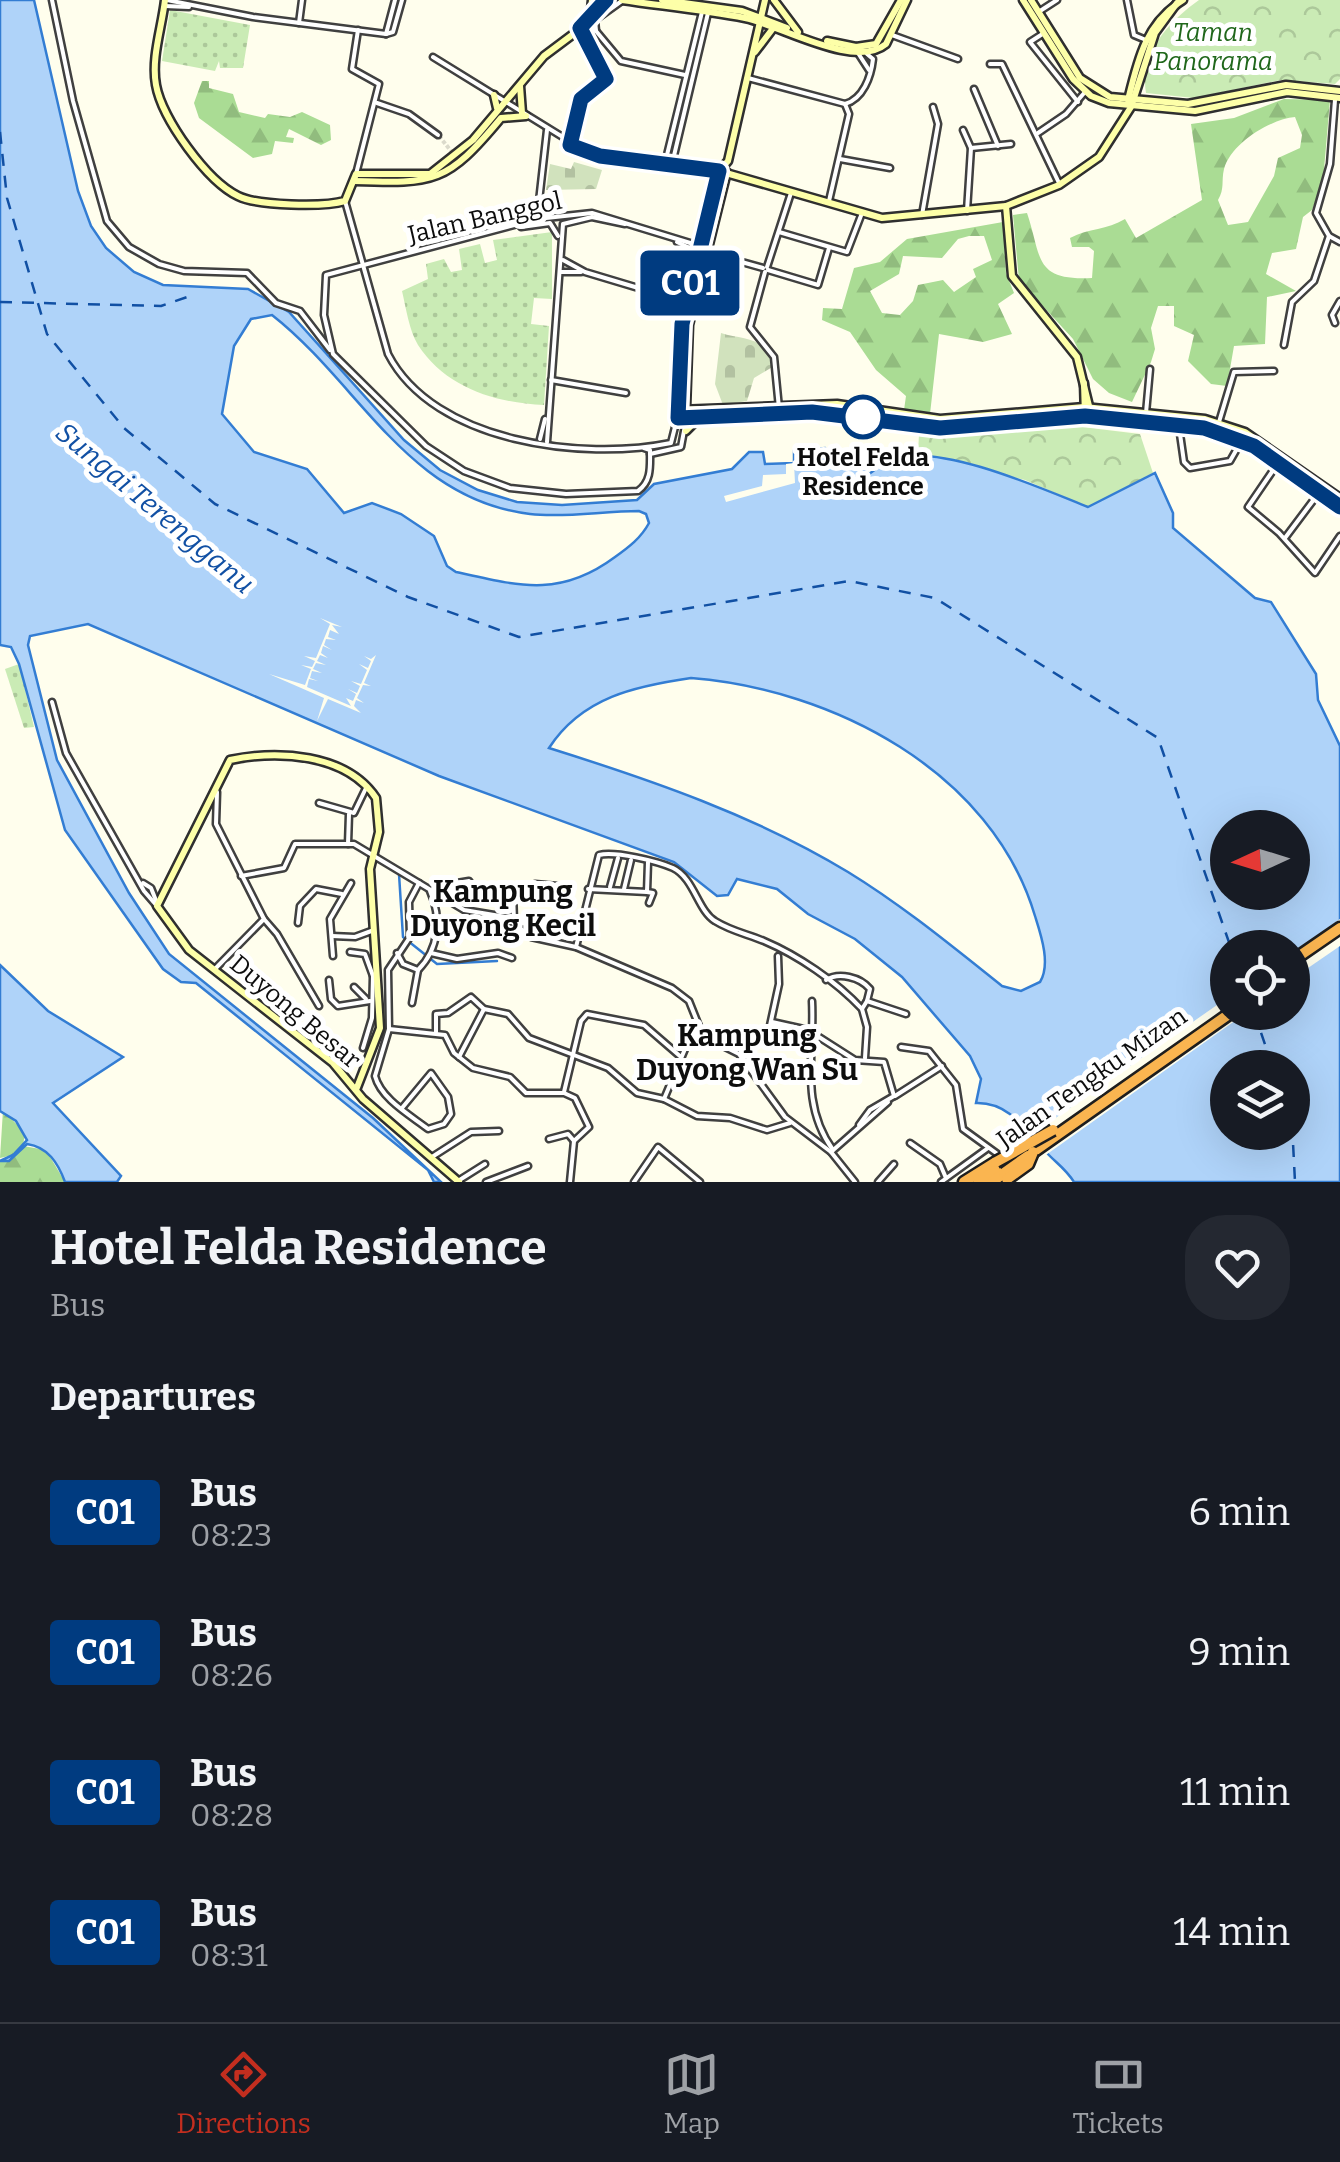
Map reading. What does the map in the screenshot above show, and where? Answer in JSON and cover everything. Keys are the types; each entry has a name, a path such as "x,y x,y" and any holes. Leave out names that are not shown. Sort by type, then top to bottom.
{"highway":[{"path":"1310,949 1340,928"},
{"path":"1310,957 1340,936"},
{"name":"Jalan Tengku Mizan","path":"992,1182 1052,1130 1210,1023"},
{"name":"Jalan Tengku Mizan","path":"980,1182 1028,1164 1033,1152 1210,1024"},
{"path":"964,1182 1002,1172"}],"street":[{"path":"52,0 107,220 129,247 171,268 246,273 276,303 300,310 333,354 426,446 464,471 510,488 566,494 638,490 648,482 650,454 644,448"},
{"path":"299,23 302,0"},
{"path":"345,200 322,206 246,200 213,175 170,122 156,86 165,2 386,34 398,0"},
{"path":"590,20 592,0"},
{"path":"355,178 430,174 498,116 505,102 548,52 590,20 606,0"},
{"path":"690,76 621,61 596,31 595,20 622,0 762,18"},
{"path":"662,0 742,10 873,59 858,97 845,104 748,78"},
{"path":"742,10 769,0"},
{"path":"686,431 682,413 686,302 728,160 755,39 769,0"},
{"path":"769,0 798,32"},
{"path":"777,26 846,46 876,44 904,0"},
{"path":"859,52 881,48 904,0"},
{"path":"1023,0 1085,92 1129,105 1209,109 1287,92 1338,95 1330,164 1316,213 1329,236 1340,242"},
{"path":"1031,0 1080,78 1094,90 1129,105"},
{"path":"1038,12 1057,0"},
{"path":"1126,0 1134,35 1146,40"},
{"path":"1129,105 1130,90 1155,20 1167,4 1180,2"},
{"path":"433,57 556,136 600,156 723,172 828,205 888,218 1006,206 1060,185 1093,163 1122,124 1155,33 1180,2"},
{"path":"668,163 705,11"},
{"path":"749,18 755,39"},
{"path":"752,58 777,26"},
{"path":"581,28 596,31"},
{"path":"358,30 352,69 378,80 376,102 345,200 379,330 400,374 475,429 547,442 644,448 674,440 686,394 688,326 701,250"},
{"path":"1044,33 1030,42 1078,102"},
{"path":"890,34 958,59"},
{"path":"990,64 1002,64 1060,185"},
{"path":"668,163 683,117 690,76"},
{"path":"1139,82 1149,104"},
{"path":"520,86 524,114"},
{"path":"974,88 998,146"},
{"path":"1118,98 1130,90"},
{"path":"1038,133 1085,92"},
{"path":"494,95 498,116"},
{"path":"376,102 409,114 438,136"},
{"path":"828,205 850,114 845,104"},
{"path":"1122,124 1149,104"},
{"path":"922,215 938,124 932,107"},
{"path":"498,116 524,114"},
{"path":"537,219 547,130"},
{"path":"963,130 971,148 967,211"},
{"path":"545,156 556,136"},
{"path":"971,148 1011,144"},
{"path":"840,158 890,168"},
{"path":"779,408 774,358 750,327 791,193"},
{"path":"1006,206 1012,276 1076,357 1088,417"},
{"name":"Jalan Banggol","path":"333,354 324,315 326,275 537,219 600,212 701,250 818,285 829,246"},
{"path":"778,232 847,252 862,214"},
{"path":"547,442 560,241 568,220 599,217 630,224"},
{"path":"513,228 550,223 560,241"},
{"path":"1284,344 1292,302 1314,282 1329,236"},
{"path":"560,258 585,272 686,302"},
{"path":"560,272 585,272"},
{"path":"1336,323 1332,316 1340,300"},
{"path":"1146,413 1150,369"},
{"path":"1219,422 1234,372 1274,371"},
{"path":"551,380 626,394"},
{"path":"1084,382 1087,407"},
{"path":"1064,408 1083,392"},
{"path":"686,394 702,412"},
{"path":"682,413 837,404 940,419 1087,407 1219,422 1245,432 1340,498"},
{"path":"779,408 940,428 1088,417 1178,425 1242,440 1340,508"},
{"path":"540,441 548,410"},
{"path":"650,454 681,447 686,431 702,412"},
{"path":"1178,425 1184,462 1190,468 1230,461 1242,440"},
{"path":"1278,464 1248,506 1316,573 1340,536"},
{"path":"1284,538 1320,492"},
{"name":"Duyong Besar","path":"52,702 55,725 66,753 151,902 158,906 178,940 333,1063 356,1090 459,1182"},
{"path":"158,906 230,760 276,752 329,766 367,786 379,810 370,869 380,1028 374,1076 378,1088 428,1130 444,1124 452,1114 445,1090 431,1073 402,1108"},
{"path":"320,803 356,812 367,786"},
{"path":"214,787 219,799 216,824 264,919 277,934 318,1006"},
{"path":"348,844 350,813"},
{"path":"242,876 278,872 290,860 294,844 348,844 374,854 468,912 514,922 536,939 576,947 682,994 708,1040 734,1050 790,1122 832,1151"},
{"path":"576,947 599,855 678,870 711,919 738,935 764,942 778,954 794,956 862,1010 868,1027 865,1058"},
{"path":"610,887 618,857"},
{"path":"624,889 631,860"},
{"path":"647,892 648,862"},
{"path":"439,895 462,880 469,881 474,890"},
{"path":"334,956 330,919 351,883"},
{"path":"356,1090 389,1028 387,979 397,953 408,940 409,902 419,883"},
{"path":"514,922 513,891 535,884 558,886"},
{"path":"588,889 610,887 653,893 649,903"},
{"path":"298,922 300,906 316,889 342,894"},
{"path":"412,1002 418,970 430,955 437,912 430,890"},
{"path":"214,970 264,919"},
{"path":"330,937 355,937 374,930"},
{"path":"350,952 365,954 375,976"},
{"path":"430,955 457,959 498,952 512,958"},
{"path":"397,953 403,964 418,970"},
{"path":"734,1050 736,1042 750,1033 768,1031 778,954"},
{"path":"826,980 835,976 857,978 870,988 862,1010"},
{"path":"329,980 331,999 338,1006 366,999"},
{"path":"354,987 376,1004"},
{"path":"436,1032 436,1014 450,1012 466,998 484,1009 508,1014 529,1038 608,1068 637,1093 664,1099 698,1116 730,1118 767,1130 790,1122"},
{"path":"867,1000 906,1014"},
{"path":"812,1001 810,1096 832,1151 855,1182"},
{"path":"364,1048 376,1004"},
{"path":"459,1057 484,1009"},
{"path":"564,1093 581,1021 588,1014 644,1025 681,1056"},
{"path":"772,1022 811,1032 854,1060 884,1062 894,1096"},
{"path":"389,1028 436,1032 448,1038 459,1057 477,1070 510,1077 526,1093 564,1093 575,1098 588,1124 587,1132 574,1140"},
{"path":"664,1099 681,1056 700,1029"},
{"path":"901,1047 929,1052 956,1085 964,1129 1024,1176"},
{"path":"832,1151 894,1096 942,1066"},
{"path":"432,1157 471,1132 499,1131"},
{"path":"549,1139 568,1134 574,1140"},
{"path":"570,1182 574,1140"},
{"path":"910,1143 940,1164 943,1180 988,1148"},
{"path":"634,1182 658,1147 700,1182"},
{"path":"459,1182 484,1164"},
{"path":"878,1182 894,1164"},
{"path":"486,1182 528,1166"}],"green space":[{"name":"Taman Panorama","path":"1199,0 1340,0 1340,79 1335,84 1281,80 1194,98 1146,93 1147,65 1152,52 1167,28"},
{"path":"170,10 250,25 243,68 220,68 219,61 215,71 162,61"},
{"path":"202,81 209,81 209,88 233,94 239,112 265,118 268,114 290,117 302,112 330,125 331,140 321,145 289,129 286,137 294,138 293,143 275,141 272,154 253,158 199,118 194,103"},
{"path":"1284,99 1330,100 1323,181 1312,210 1303,217 1296,249 1272,253 1266,274 1296,291 1267,297 1265,344 1234,346 1227,386 1211,384 1188,361 1194,335 1174,326 1174,306 1158,306 1151,328 1155,349 1132,402 1109,393 1093,379 1073,339 1019,280 1013,215 1027,213 1039,254 1049,270 1073,278 1092,278 1094,251 1089,247 1072,247 1070,238 1125,219 1136,238 1202,200 1191,124 1234,118","holes":["1295,117 1302,135 1300,148 1278,158 1274,176 1248,222 1228,225 1218,200 1224,169 1235,150 1264,127 1285,119"]},
{"path":"574,162 602,170 596,189 546,190 550,164 571,169"},
{"path":"1003,222 1006,273 1014,293 998,304 1012,334 983,342 939,334 930,414 904,410 906,396 876,370 850,332 822,320 823,308 842,309 854,268 880,262 907,239","holes":["984,236 992,260 973,269 976,277 954,292 943,280 918,285 913,301 900,315 882,313 870,291 899,274 903,256 942,258 958,239"]},
{"path":"552,232 552,299 534,298 531,324 549,326 544,405 508,401 474,390 429,360 415,339 402,291 428,279 426,264 444,259 451,272 462,270 459,249 480,244 485,263 497,260 493,240"},
{"path":"721,333 760,344 771,356 774,366 754,378 747,401 723,405 715,384"},
{"path":"1074,426 1140,434 1153,473 1088,507 1025,480 918,454 919,434"},
{"path":"19,664 34,727 24,728 5,669"},
{"path":"3,1110 25,1133 23,1146 46,1150 65,1182 0,1182 0,1161 13,1155 0,1158"}],"water":[{"name":"Sungai Terengganu","path":"0,0 34,0 78,191 91,226 106,248 134,272 163,285 248,289 289,312 404,440 440,470 478,490 517,502 562,505 637,500 654,484 732,469 749,452 763,452 765,464 794,463 794,451 825,448 840,467 855,463 869,474 891,459 915,455 966,463 1088,507 1155,473 1173,513 1173,528 1255,598 1271,602 1316,674 1318,700 1340,746 1340,1182 1074,1182 1016,1118 998,1107 976,1103 981,1079 970,1056 902,977 855,939 808,914 777,889 737,879 728,895 717,896 674,862 439,776 88,624 30,636 28,645 57,760 129,893 169,954 373,1118 441,1182 434,1182 428,1170 196,983 181,982 163,969 65,830 11,647 0,645","holes":["272,315 388,435 450,486 487,504 530,514 639,511 646,514 649,523 630,546 595,570 576,579 538,585 456,572 447,566 434,536 401,514 372,503 344,513 307,469 254,452 222,414 234,346 251,319","691,678 744,685 798,699 850,720 900,747 944,780 983,819 1014,865 1042,940 1045,967 1040,982 1021,991 1002,986 868,885 777,834 664,787 549,748 577,717 612,697"]},
{"path":"0,965 48,1011 123,1057 53,1103 121,1176 117,1182 65,1182 51,1157 27,1144 9,1161 0,1161 13,1155 27,1140 16,1121 0,1111"}],"pier":[{"path":"794,463 795,483 726,502 724,496 762,486 763,475 786,474 786,464"},
{"path":"320,618 342,627 332,625 339,634 330,630 328,637 336,640 326,639 324,645 332,650 323,646 321,653 328,658 320,655 317,661 326,665 316,663 313,669 322,673 312,671 310,678 318,681 309,679 307,687 351,706 346,698 353,701 356,694 348,689 357,693 360,686 351,681 361,684 367,670 359,664 368,668 371,661 364,656 371,659 376,655 364,683 371,686 363,685 357,698 364,703 356,700 354,706 361,713 328,699 317,721 324,698 269,674 305,685 311,669 301,665 312,667 315,661 304,656 316,658 330,624"},
{"path":"1340,919 1340,946 1310,967 1310,941"},
{"path":"1210,1010 1210,1030 1222,1030 1043,1157 1027,1138"}],"waterway":[{"path":"399,874 403,937 437,964 497,961"}],"ferry route":[{"path":"0,132 7,198 47,334 124,428 215,504 408,597 519,637 849,581 935,598 1158,738 1225,930"},
{"path":"0,302 161,306 193,295"},
{"path":"1260,1030 1267,1050"},
{"path":"1293,1150 1295,1182"}],"tunnel":[{"path":"439,136 455,156"}],"bus line":[{"name":"C01","path":"606,0 580,28 606,79 581,99 570,145 622,160 719,171 682,324 678,418 812,412 951,428 1085,416 1204,428 1230,434 1254,446 1340,507"}],"place":[{"name":"Hotel Felda Residence","path":"863,417"}],"district":[{"name":"Kampung Duyong Kecil","path":"503,909"},
{"name":"Kampung Duyong Wan Su","path":"747,1053"}]}
